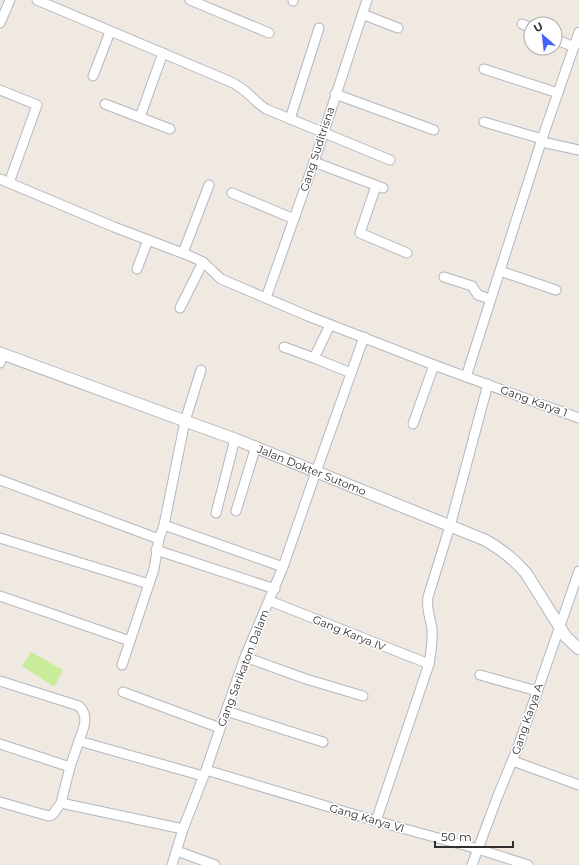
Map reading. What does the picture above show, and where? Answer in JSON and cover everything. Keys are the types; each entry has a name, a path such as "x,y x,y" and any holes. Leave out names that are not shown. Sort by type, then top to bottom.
{"street":[{"path":"0,23 10,0"},
{"path":"37,0 239,86 266,109 390,160"},
{"path":"190,0 269,34"},
{"name":"Gang Suditrisna","path":"266,298 314,162 366,0"},
{"path":"362,14 398,28"},
{"path":"290,119 319,28"},
{"path":"93,76 110,32"},
{"path":"466,377 542,140 579,32"},
{"path":"563,41 574,46"},
{"path":"140,117 163,53"},
{"path":"484,69 558,93"},
{"path":"0,90 37,105 4,181 203,262 180,308"},
{"path":"336,94 434,130"},
{"path":"105,104 170,129"},
{"path":"484,122 579,150"},
{"path":"314,162 379,187 360,233 406,253"},
{"path":"183,253 209,185"},
{"path":"232,193 294,219"},
{"path":"137,269 148,240"},
{"name":"Gang Karya 1","path":"203,262 218,278 330,325 579,418"},
{"path":"500,271 556,290"},
{"path":"444,277 472,286 478,295 490,299"},
{"path":"314,358 330,325"},
{"name":"Gang Sarikaton Dalam","path":"172,865 245,657 270,601 283,567 364,337"},
{"path":"284,347 351,373"},
{"name":"Jalan Dokter Sutomo","path":"1,357 235,438 485,540 509,555 526,572 570,642 579,649"},
{"path":"413,424 434,365"},
{"path":"122,664 154,570 156,550 164,525 185,421 201,370"},
{"path":"376,822 428,664 432,641 431,624 427,607 428,597 450,526 488,384"},
{"path":"216,513 235,438"},
{"path":"236,511 256,446"},
{"path":"0,480 159,539"},
{"path":"164,525 283,567"},
{"path":"0,538 150,584"},
{"path":"156,550 275,589"},
{"name":"Gang Karya A","path":"472,865 497,798 513,761 579,571"},
{"path":"0,596 130,641"},
{"name":"Gang Karya IV","path":"270,601 428,664"},
{"path":"245,657 306,679 363,696"},
{"path":"480,675 537,690"},
{"path":"0,681 79,706 86,718 70,767 61,803 56,811 50,816 47,816 0,802"},
{"path":"123,692 220,728"},
{"path":"226,711 323,742"},
{"name":"Gang Karya VI","path":"79,741 205,773 376,822 478,849 528,865"},
{"path":"0,744 70,767"},
{"path":"513,761 579,785"},
{"path":"61,803 184,829"},
{"path":"177,851 215,865"}],"green space":[{"path":"31,652 63,670 54,687 22,666"}]}
